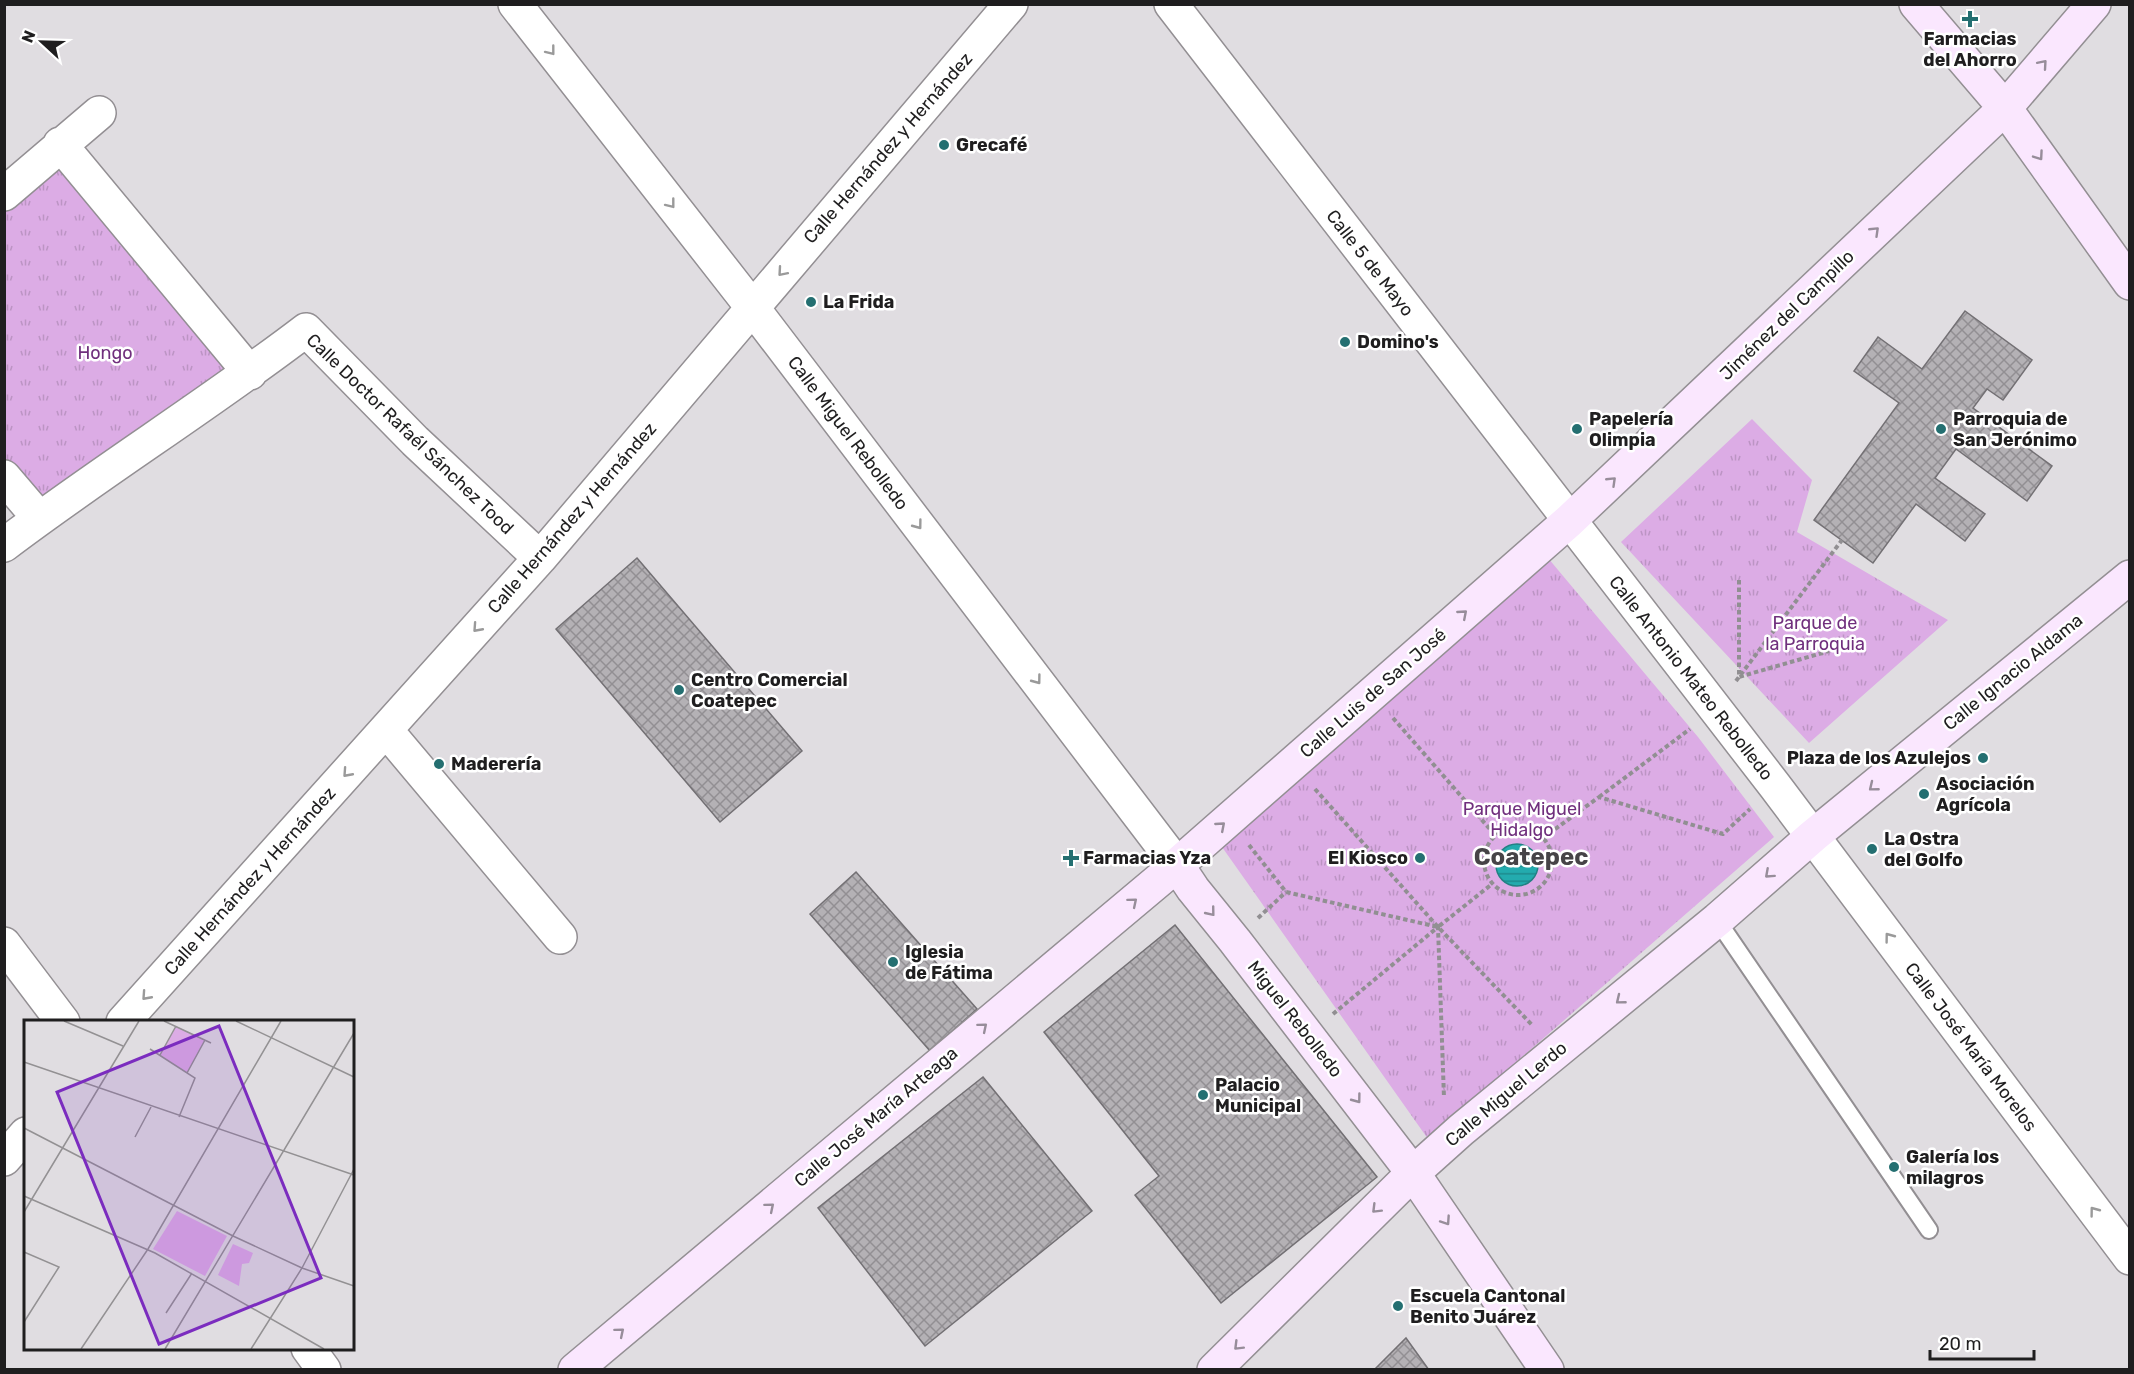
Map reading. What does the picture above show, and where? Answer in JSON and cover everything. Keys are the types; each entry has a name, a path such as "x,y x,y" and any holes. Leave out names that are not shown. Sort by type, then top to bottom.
{"street":[{"name":"Calle Miguel Rebolledo","path":"515,4 752,307 1177,865"},
{"name":"Calle Hernández y Hernández","path":"125,1020 540,558 1011,4"},
{"name":"Calle 5 de Mayo","path":"1171,4 1569,521"},
{"path":"1916,4 2005,108 2130,283"},
{"name":"Jiménez del Campillo","path":"1569,521 2005,108 2094,4"},
{"path":"4,194 99,113"},
{"path":"60,144 250,373"},
{"name":"Calle Doctor Rafaél Sánchez Tood","path":"4,545 39,518 250,373 306,330 415,441 540,558"},
{"path":"4,477 39,518"},
{"name":"Calle Luis de San José","path":"1177,865 1569,521"},
{"name":"Calle Antonio Mateo Rebolledo","path":"1569,521 1813,836"},
{"name":"Calle Ignacio Aldama","path":"1813,836 2130,578"},
{"path":"386,730 560,937"},
{"name":"Calle Miguel Lerdo","path":"1214,1370 1413,1173 1461,1130 1718,920 1813,836"},
{"name":"Calle José María Morelos","path":"1813,836 2130,1258"},
{"name":"Miguel Rebolledo","path":"1177,865 1193,889 1413,1173 1547,1370"},
{"name":"Calle José María Arteaga","path":"575,1370 1177,865"},
{"path":"4,944 61,1020"},
{"path":"4,1159 24,1136"},
{"path":"309,1350 324,1370"}],"lane":[{"path":"1718,920 1929,1230"}],"path":[{"path":"1544,838 1716,709 1842,540"},
{"path":"1739,580 1739,677"},
{"path":"1739,677 1829,651"},
{"path":"1372,694 1495,835"},
{"path":"1292,764 1438,927 1557,1051"},
{"path":"1599,797 1724,834 1775,786"},
{"path":"1229,819 1286,892 1438,927"},
{"path":"1520,827 1544,838 1550,850 1552,863 1548,877 1540,887 1528,894 1515,896 1491,884 1485,872 1483,859 1487,846 1495,835 1507,829 1520,827"},
{"path":"1308,1035 1491,884"},
{"path":"1438,927 1445,1103 1461,1130"}],"green space":[{"name":"Hongo","path":"60,144 250,373 39,518 5,477 4,194"},
{"name":"Parque de la Parroquia","path":"1752,419 1812,480 1797,532 1948,620 1809,743 1621,542"},
{"name":"Parque Miguel Hidalgo","path":"1548,558 1698,737 1774,837 1428,1139 1222,847"}],"water":[{"path":"1517,844 1532,850 1538,865 1532,880 1517,886 1502,880 1496,865 1502,850"}],"building":[{"name":"Parroquia de San Jerónimo","path":"1965,311 2032,360 2003,400 1987,389 1973,408 2052,466 2027,501 1956,449 1935,478 1985,514 1965,541 1916,504 1873,563 1814,520 1899,403 1854,371 1878,337 1922,369"},
{"name":"Centro Comercial Coatepec","path":"637,558 802,751 720,822 556,629"},
{"name":"Iglesia de Fátima","path":"856,872 977,1009 930,1051 810,914"},
{"name":"Palacio Municipal","path":"1175,925 1377,1177 1221,1303 1135,1195 1159,1176 1044,1032"},
{"path":"983,1077 1092,1211 925,1346 818,1208"},
{"path":"1406,1338 1429,1370 1374,1370"}],"place":[{"name":"Farmacias del Ahorro","path":"1970,19"},
{"name":"Grecafé","path":"944,145"},
{"name":"La Frida","path":"811,302"},
{"name":"Domino's","path":"1345,342"},
{"name":"Papelería Olimpia","path":"1577,429"},
{"name":"Parroquia de San Jerónimo","path":"1941,429"},
{"name":"Centro Comercial Coatepec","path":"679,690"},
{"name":"Plaza de los Azulejos","path":"1983,758"},
{"name":"Maderería","path":"439,764"},
{"name":"Asociación Agrícola","path":"1924,794"},
{"name":"La Ostra del Golfo","path":"1872,849"},
{"name":"Farmacias Yza","path":"1071,858"},
{"name":"El Kiosco","path":"1420,858"},
{"name":"Iglesia de Fátima","path":"893,962"},
{"name":"Palacio Municipal","path":"1203,1095"},
{"name":"Galería los milagros","path":"1894,1167"},
{"name":"Escuela Cantonal Benito Juárez","path":"1398,1306"}],"district":[{"name":"Coatepec","path":"1531,857"}]}
